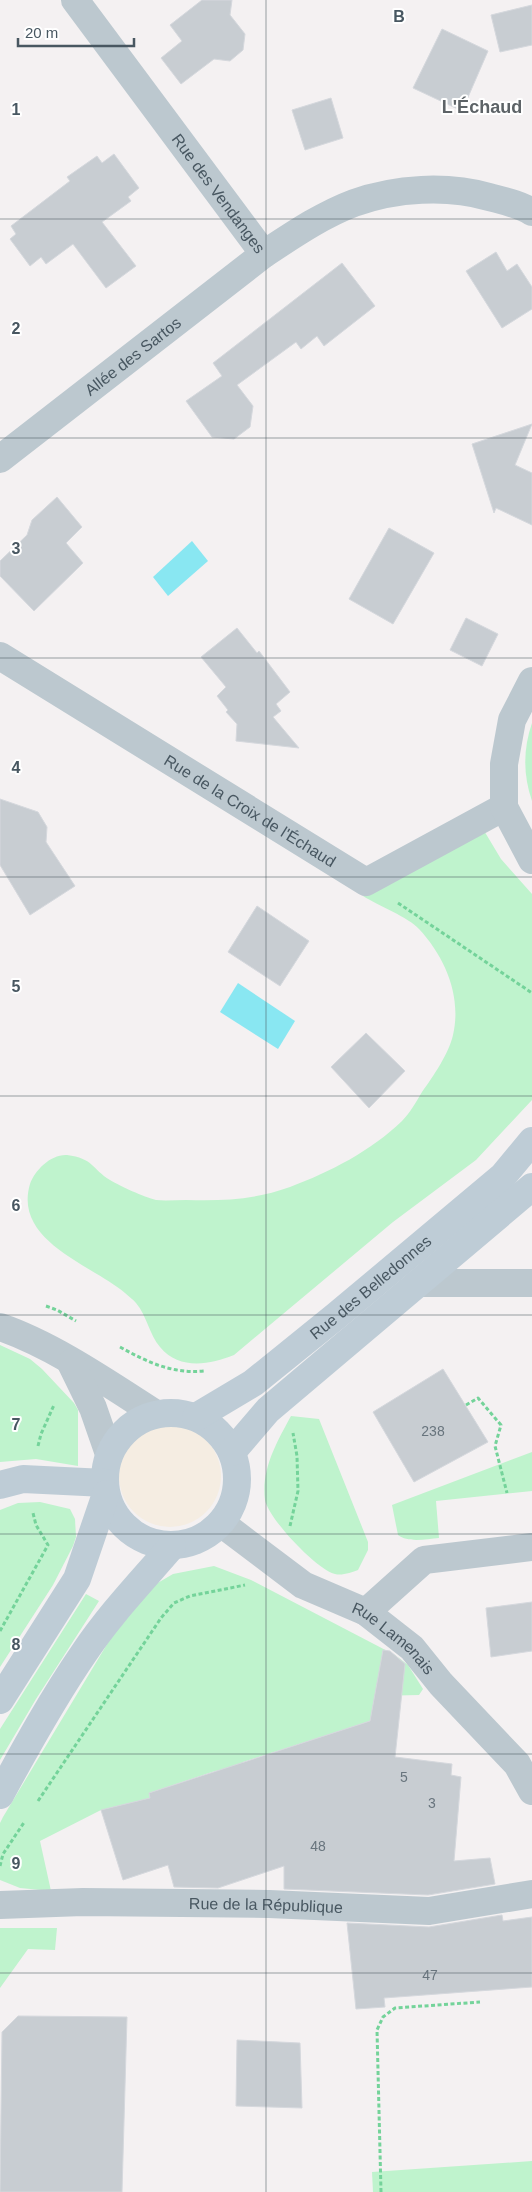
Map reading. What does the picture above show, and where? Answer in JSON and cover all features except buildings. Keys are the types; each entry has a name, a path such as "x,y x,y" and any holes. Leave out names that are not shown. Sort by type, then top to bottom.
{"main road":[{"name":"Rue des Belledonnes","path":"196,1417 253,1383 336,1316 503,1176 532,1141"},
{"name":"Rue des Belledonnes","path":"232,1452 268,1410 532,1188"},
{"path":"0,1700 77,1579 105,1489 109,1454 121,1436 137,1422 156,1414 176,1412 196,1417 220,1434 232,1452 237,1471 236,1489 231,1507 221,1523 207,1535 190,1543 172,1546 149,1542 130,1532 114,1515 105,1489"},
{"path":"0,1485 23,1479 105,1489"},
{"path":"0,1795 54,1700 84,1652 122,1603 172,1546"}],"street":[{"name":"Rue des Vendanges","path":"75,0 264,254 308,225 354,203 404,191 467,190 522,206 532,212"},
{"name":"Allée des Sartos","path":"0,460 264,254"},
{"name":"Rue de la Croix de l'Échaud","path":"0,656 366,882"},
{"path":"532,681 512,720 504,764 504,807 532,859"},
{"path":"366,882 504,807"},
{"path":"419,1283 532,1283"},
{"path":"0,1327 28,1337 156,1414"},
{"path":"71,1363 93,1408 109,1454"},
{"name":"Rue Lamenais","path":"221,1523 303,1585 366,1612 412,1648 441,1684 517,1764 532,1791"},
{"path":"366,1612 424,1560 532,1547"},
{"name":"Rue de la République","path":"0,1905 83,1902 269,1904 428,1911 532,1894"}],"path":[{"path":"366,882 532,993"},
{"path":"38,1304 57,1310 80,1324"},
{"path":"117,1346 162,1368 188,1372 213,1370"},
{"path":"466,1405 478,1398 501,1425 495,1446 507,1493"},
{"path":"38,1450 41,1434 57,1401"},
{"path":"290,1526 298,1491 297,1456 292,1431"},
{"path":"0,1631 48,1545 36,1526 32,1511"},
{"path":"36,1805 161,1618 174,1603 190,1596 248,1584"},
{"path":"0,1866 3,1854 30,1814"},
{"path":"381,2192 377,2030 384,2018 395,2008 480,2002"}],"green space":[{"path":"532,723 532,801 527,782 525,762 527,742"},
{"path":"483,829 501,859 532,894 532,1100 476,1160 393,1222 234,1355 205,1363 185,1362 176,1359 156,1342 140,1308 133,1300 111,1283 59,1249 44,1236 33,1221 28,1204 32,1179 44,1164 55,1157 67,1155 76,1156 87,1161 114,1182 156,1200 238,1199 264,1195 305,1181 349,1160 390,1132 405,1118 440,1065 453,1035 455,1006 453,992 444,965 437,952 419,929 408,920 363,896"},
{"path":"0,1345 30,1359 74,1403 78,1410 78,1466 36,1459 0,1462"},
{"path":"291,1416 319,1419 368,1542 368,1550 358,1570 347,1574 335,1574 327,1570 294,1542 268,1508 265,1500 265,1477 271,1456"},
{"path":"532,1452 532,1491 436,1501 439,1538 412,1540 398,1535 392,1505"},
{"path":"40,1502 70,1509 75,1519 76,1537 53,1585 0,1667 0,1510 18,1503"},
{"path":"214,1566 251,1580 395,1655 408,1665 423,1689 419,1695 375,1696 370,1721 243,1762 243,1767 215,1771 149,1793 150,1798 101,1810 40,1841 51,1891 20,1888 0,1880 0,1823 112,1636 149,1588 173,1574"},
{"path":"86,1594 99,1601 36,1699 0,1760 0,1729"},
{"path":"0,1928 57,1928 55,1950 28,1949 0,1988"},
{"path":"532,2161 532,2192 373,2192 372,2172"}],"sand":[{"path":"170,1425 190,1429 206,1440 217,1456 221,1476 217,1496 206,1512 190,1523 170,1527 150,1523 134,1512 123,1496 119,1476 123,1456 134,1440 150,1429"}],"water":[{"path":"192,541 208,561 168,596 153,577"},
{"path":"238,983 295,1021 278,1049 220,1012"}],"district":[{"name":"L'Échaud","path":"482,107"}]}
